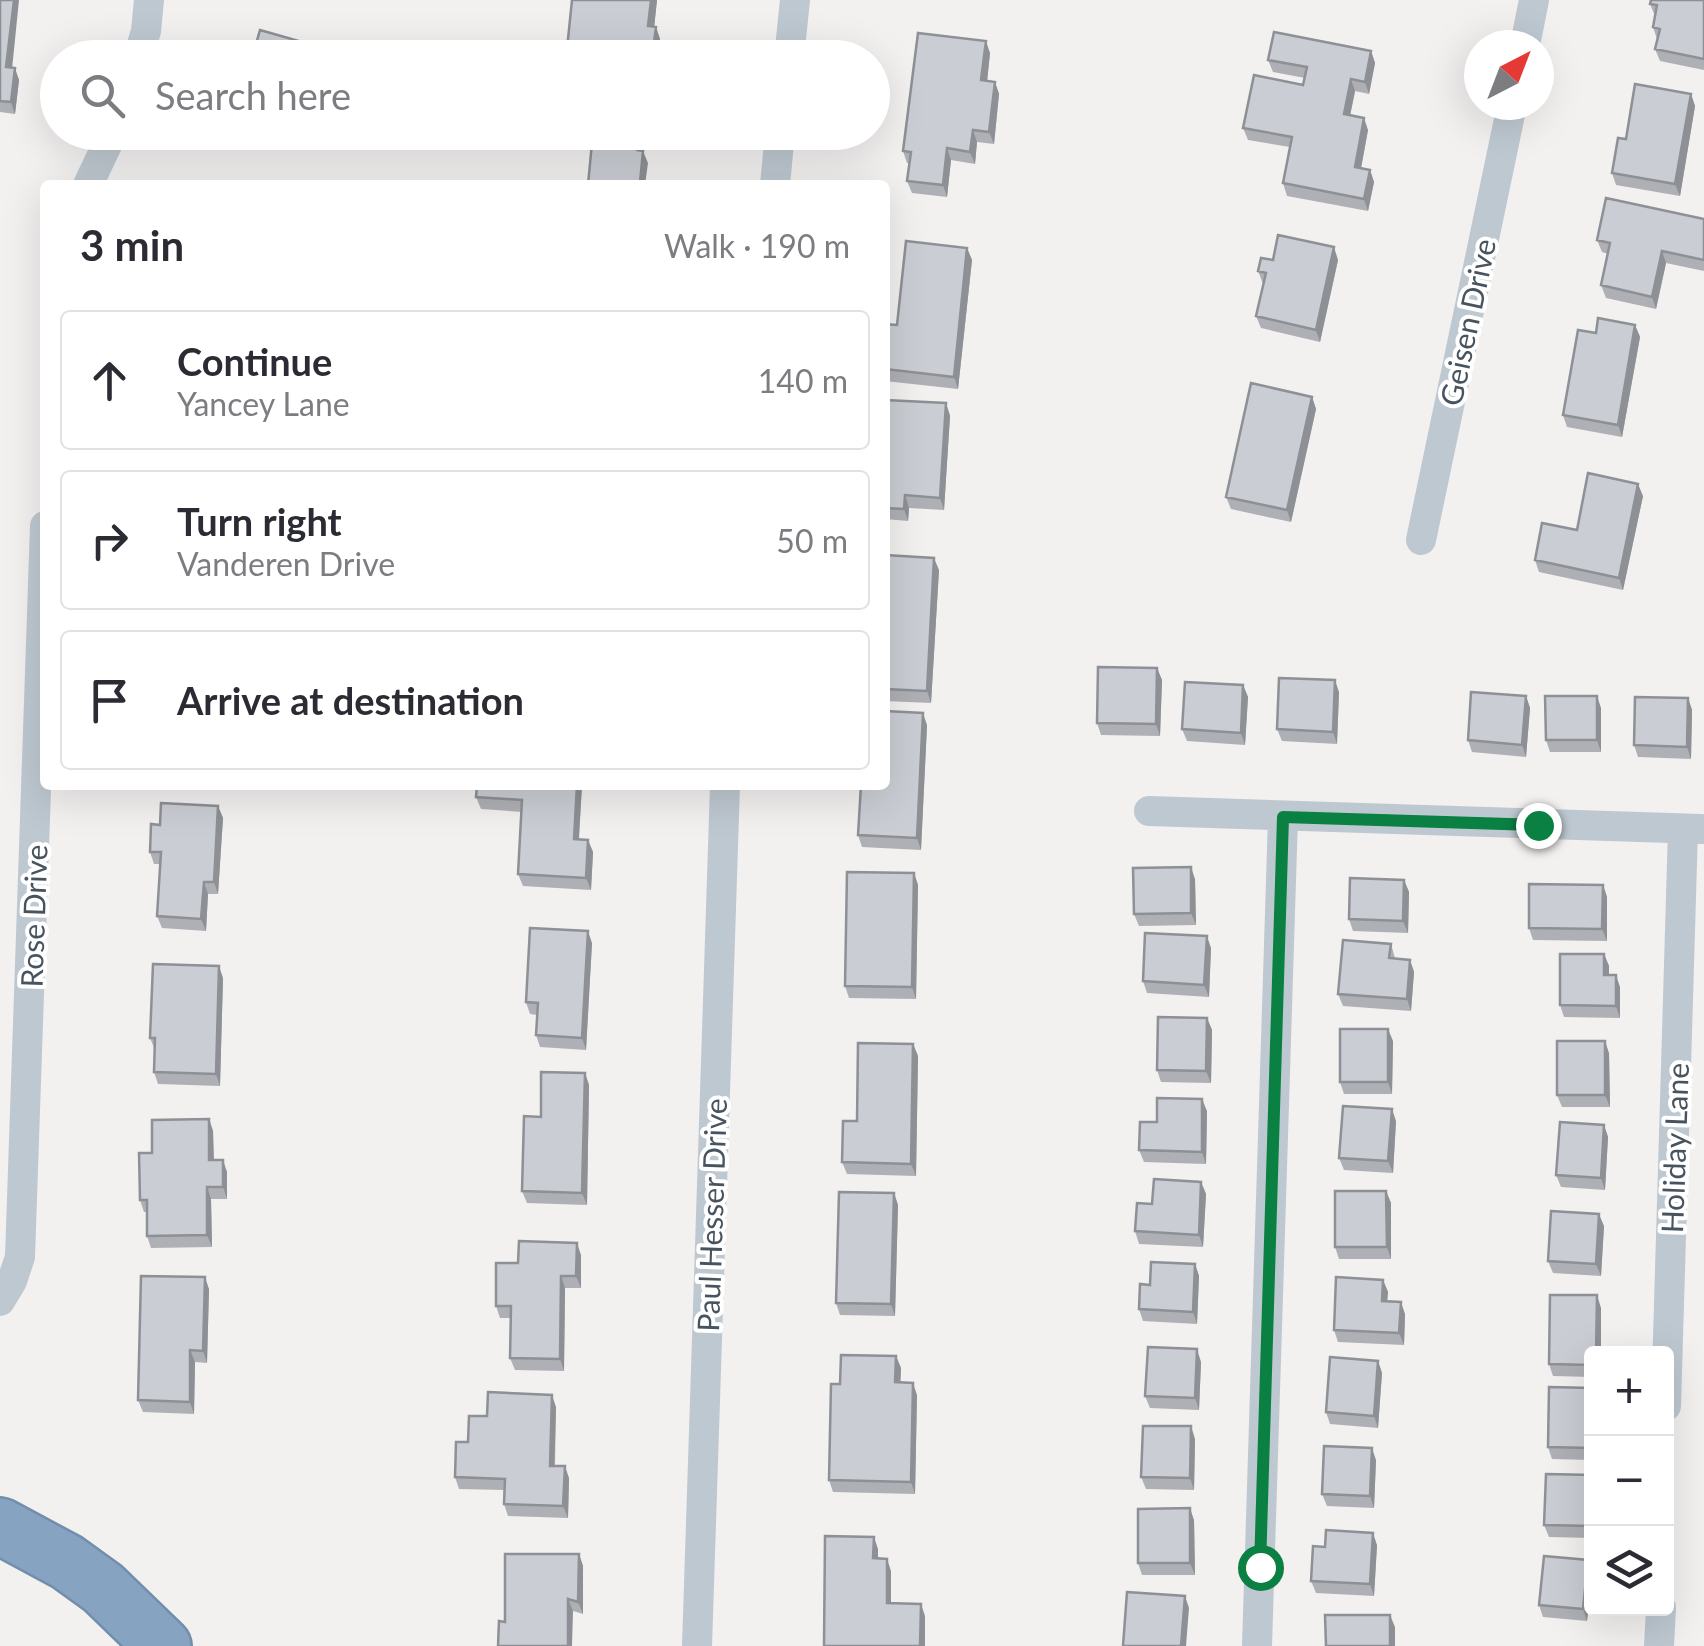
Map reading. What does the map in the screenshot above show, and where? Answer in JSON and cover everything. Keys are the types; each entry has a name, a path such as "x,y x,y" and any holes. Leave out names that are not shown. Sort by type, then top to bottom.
{"highway":[{"path":"0,1526 67,1562 103,1588 163,1646"}],"street":[{"path":"143,40 149,0"},
{"path":"790,40 795,0"},
{"path":"1527,30 1534,0"},
{"name":"Geisen Drive","path":"1421,540 1509,120"},
{"path":"90,180 105,150"},
{"path":"775,180 778,150"},
{"name":"Rose Drive","path":"0,1300 20,1257 14,1031 40,607"},
{"name":"Paul Hesser Drive","path":"697,1646 725,790"},
{"path":"1149,811 1694,829"},
{"path":"1257,1646 1283,817"},
{"name":"Holiday Lane","path":"1669,1346 1694,829"},
{"path":"1660,1616 1660,1646"}],"building":[{"path":"0,0 14,0 6,67 15,68 11,102 0,101"},
{"path":"572,0 651,0 648,26 656,27 654,40 568,40"},
{"path":"1651,0 1704,0 1704,59 1655,49 1660,29 1653,27 1657,5 1650,4"},
{"path":"260,30 295,40 257,40"},
{"path":"1274,32 1371,51 1365,82 1351,79 1344,114 1364,118 1355,167 1370,170 1364,199 1283,183 1292,137 1243,128 1254,75 1303,85 1307,67 1268,60"},
{"path":"918,33 986,41 981,80 995,82 989,132 973,130 970,152 947,148 943,185 907,181 911,152 903,151"},
{"path":"1635,84 1691,94 1675,184 1612,173 1618,138 1626,139"},
{"path":"591,150 643,151 640,180 588,180"},
{"path":"1606,198 1704,219 1704,260 1662,251 1652,297 1601,285 1610,243 1597,240"},
{"path":"1278,235 1334,247 1316,330 1256,316 1266,273 1258,271 1261,258 1273,260"},
{"path":"906,241 967,248 954,377 890,370 890,324 897,325"},
{"path":"1598,318 1635,325 1618,425 1563,415 1578,330 1596,333"},
{"path":"1251,383 1312,397 1287,510 1226,497"},
{"path":"890,400 946,403 940,498 905,495 904,509 890,508"},
{"path":"1588,473 1638,484 1619,578 1535,560 1542,523 1577,530"},
{"path":"890,555 934,558 927,691 890,689"},
{"path":"1098,667 1157,668 1156,724 1097,723"},
{"path":"1279,678 1335,680 1333,732 1277,729"},
{"path":"1185,682 1243,685 1241,733 1182,729"},
{"path":"1471,692 1526,696 1522,745 1468,740"},
{"path":"1545,696 1597,696 1597,740 1546,740"},
{"path":"1635,697 1688,698 1687,747 1634,745"},
{"path":"890,711 923,713 917,838 858,835 861,790 890,790"},
{"path":"477,790 577,790 574,839 588,840 586,878 518,874 522,800 476,797"},
{"path":"161,803 218,806 214,882 204,882 201,919 157,916 161,852 150,852 151,824 160,825"},
{"path":"1191,867 1191,913 1134,914 1133,868"},
{"path":"847,872 914,873 912,987 845,986"},
{"path":"1350,878 1404,880 1403,921 1349,919"},
{"path":"1529,884 1603,885 1602,929 1529,928"},
{"path":"530,928 588,931 582,1038 536,1035 538,1003 526,1002"},
{"path":"1145,933 1207,936 1204,985 1143,981"},
{"path":"1343,940 1391,944 1389,958 1410,960 1407,999 1338,994"},
{"path":"1560,954 1604,954 1604,975 1616,975 1616,1006 1560,1005"},
{"path":"153,964 219,966 216,1074 154,1072 155,1038 150,1038"},
{"path":"1158,1017 1207,1018 1206,1071 1157,1070"},
{"path":"1340,1029 1388,1029 1388,1082 1340,1082"},
{"path":"1557,1041 1605,1041 1605,1095 1557,1095"},
{"path":"858,1043 913,1044 911,1164 842,1162 843,1121 857,1121"},
{"path":"541,1072 585,1073 582,1193 522,1191 524,1116 541,1117"},
{"path":"1157,1098 1202,1099 1202,1152 1139,1150 1140,1122 1157,1122"},
{"path":"1343,1106 1392,1109 1388,1161 1339,1158"},
{"path":"209,1119 209,1160 223,1160 223,1187 207,1187 207,1235 147,1236 147,1200 140,1200 139,1153 152,1153 152,1120"},
{"path":"1560,1122 1604,1125 1601,1178 1556,1175"},
{"path":"1154,1179 1201,1182 1199,1235 1135,1231 1137,1203 1152,1204"},
{"path":"1335,1191 1386,1191 1387,1247 1335,1247"},
{"path":"839,1192 894,1193 891,1304 836,1303"},
{"path":"1551,1211 1599,1214 1596,1264 1548,1261"},
{"path":"519,1241 577,1243 576,1276 561,1276 560,1359 510,1358 511,1306 496,1306 496,1263 518,1263"},
{"path":"1151,1262 1195,1264 1193,1312 1139,1309 1140,1284 1150,1285"},
{"path":"141,1276 205,1277 203,1351 190,1350 190,1402 138,1400"},
{"path":"1336,1277 1383,1280 1382,1301 1401,1302 1399,1333 1334,1330"},
{"path":"1550,1295 1597,1295 1596,1346 1584,1346 1584,1365 1549,1364"},
{"path":"1148,1347 1197,1349 1195,1398 1145,1396"},
{"path":"841,1355 896,1356 895,1382 913,1383 911,1482 829,1480 831,1384 840,1384"},
{"path":"1330,1357 1378,1361 1374,1416 1326,1412"},
{"path":"1549,1387 1584,1388 1584,1448 1548,1447"},
{"path":"488,1392 552,1395 550,1466 565,1466 563,1506 504,1504 505,1479 455,1477 456,1442 468,1442 469,1416 487,1416"},
{"path":"1143,1426 1191,1426 1190,1478 1141,1477"},
{"path":"1324,1446 1372,1448 1370,1496 1322,1494"},
{"path":"1546,1474 1584,1475 1584,1526 1544,1525"},
{"path":"1190,1508 1190,1563 1138,1563 1138,1509"},
{"path":"1326,1530 1373,1533 1370,1584 1311,1581 1313,1546 1325,1547"},
{"path":"825,1536 874,1537 873,1558 887,1559 887,1603 921,1604 920,1646 824,1646"},
{"path":"505,1554 579,1554 578,1602 568,1599 568,1646 498,1646 499,1621 505,1622"},
{"path":"1544,1556 1584,1560 1583,1609 1539,1605"},
{"path":"1127,1592 1185,1596 1181,1646 1123,1646"},
{"path":"1325,1615 1390,1615 1390,1646 1326,1646"}],"route":[{"path":"1260,1567 1283,817 1538,825"}]}
